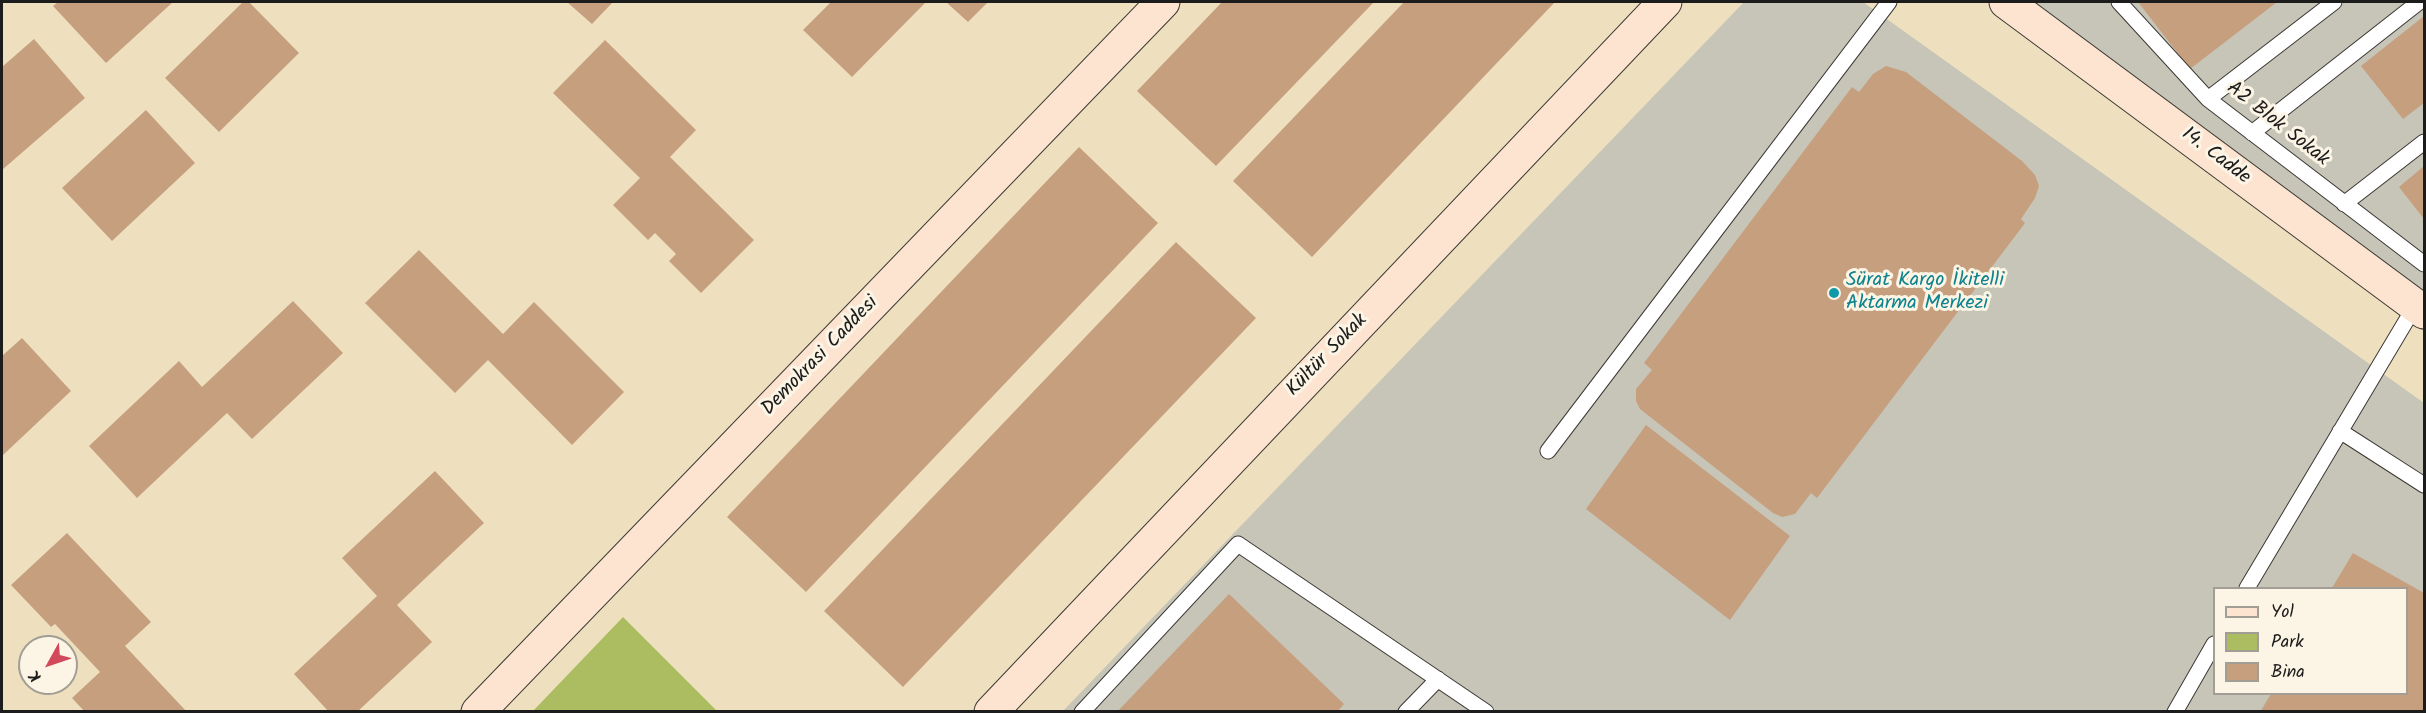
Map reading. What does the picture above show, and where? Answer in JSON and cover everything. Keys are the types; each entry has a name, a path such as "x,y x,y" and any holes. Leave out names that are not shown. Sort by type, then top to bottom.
{"street":[{"name":"Demokrasi Caddesi","path":"478,711 1163,2"},
{"name":"Kültür Sokak","path":"991,711 1665,2"},
{"name":"14. Cadde","path":"2006,2 2420,309"}],"lane":[{"path":"1548,451 1889,2"},
{"name":"A2 Blok Sokak","path":"2120,2 2208,99 2424,264"},
{"path":"2208,99 2334,2"},
{"path":"2252,133 2420,2"},
{"path":"2344,204 2424,142"},
{"path":"2248,587 2340,431 2420,309"},
{"path":"2340,431 2424,485"},
{"path":"1082,711 1238,544 1486,711"},
{"path":"2175,711 2213,646"},
{"path":"1406,711 1438,679"}],"shaded area":[{"path":"1744,2 1863,2 2424,403 2424,711 1062,712"},
{"path":"2021,2 2424,2 2424,296"}],"green space":[{"path":"623,617 717,711 533,711"}],"building":[{"path":"58,2 173,2 106,63 53,6"},
{"path":"243,2 249,2 299,53 219,132 165,78"},
{"path":"567,2 613,2 592,24"},
{"path":"831,2 926,2 852,77 803,30"},
{"path":"946,2 988,2 968,22"},
{"path":"1222,2 1374,2 1216,166 1137,91"},
{"path":"1404,2 1555,2 1312,257 1233,181"},
{"path":"2138,2 2277,2 2190,69"},
{"path":"2424,16 2424,103 2403,119 2361,66"},
{"path":"34,39 85,98 2,170 2,67"},
{"path":"605,40 696,130 670,157 754,240 701,293 669,261 676,254 655,233 648,240 613,205 640,178 553,93"},
{"name":"Sürat Kargo İkitelli Aktarma Merkezi","path":"1886,66 1906,72 2022,161 2035,175 2039,186 2035,198 2021,219 2025,223 1817,498 1811,493 1795,514 1782,517 1773,513 1640,409 1636,401 1636,389 1652,370 1644,363 1852,87 1859,92 1873,74"},
{"path":"146,110 195,163 112,241 62,188"},
{"path":"1079,147 1158,223 806,592 727,517"},
{"path":"2424,166 2424,219 2399,187"},
{"path":"1176,242 1256,318 903,687 824,611"},
{"path":"419,250 503,334 534,302 624,392 572,445 488,360 455,393 365,303"},
{"path":"293,301 343,353 252,439 227,413 137,498 89,446 179,361 202,387"},
{"path":"22,338 71,391 2,456 2,356"},
{"path":"1646,425 1790,536 1730,620 1586,509"},
{"path":"435,471 484,523 397,605 432,642 357,712 329,712 294,674 377,596 342,558"},
{"path":"67,533 151,622 125,646 187,712 85,712 72,698 78,695 100,672 78,649 78,635 65,635 55,624 51,627 11,585"},
{"path":"2353,553 2424,593 2424,712 2260,712 2270,695 2408,695 2408,587 2333,587"},
{"path":"1229,594 1344,704 1337,712 1117,712"}],"place":[{"name":"Sürat Kargo İkitelli Aktarma Merkezi","path":"1834,293"}]}
